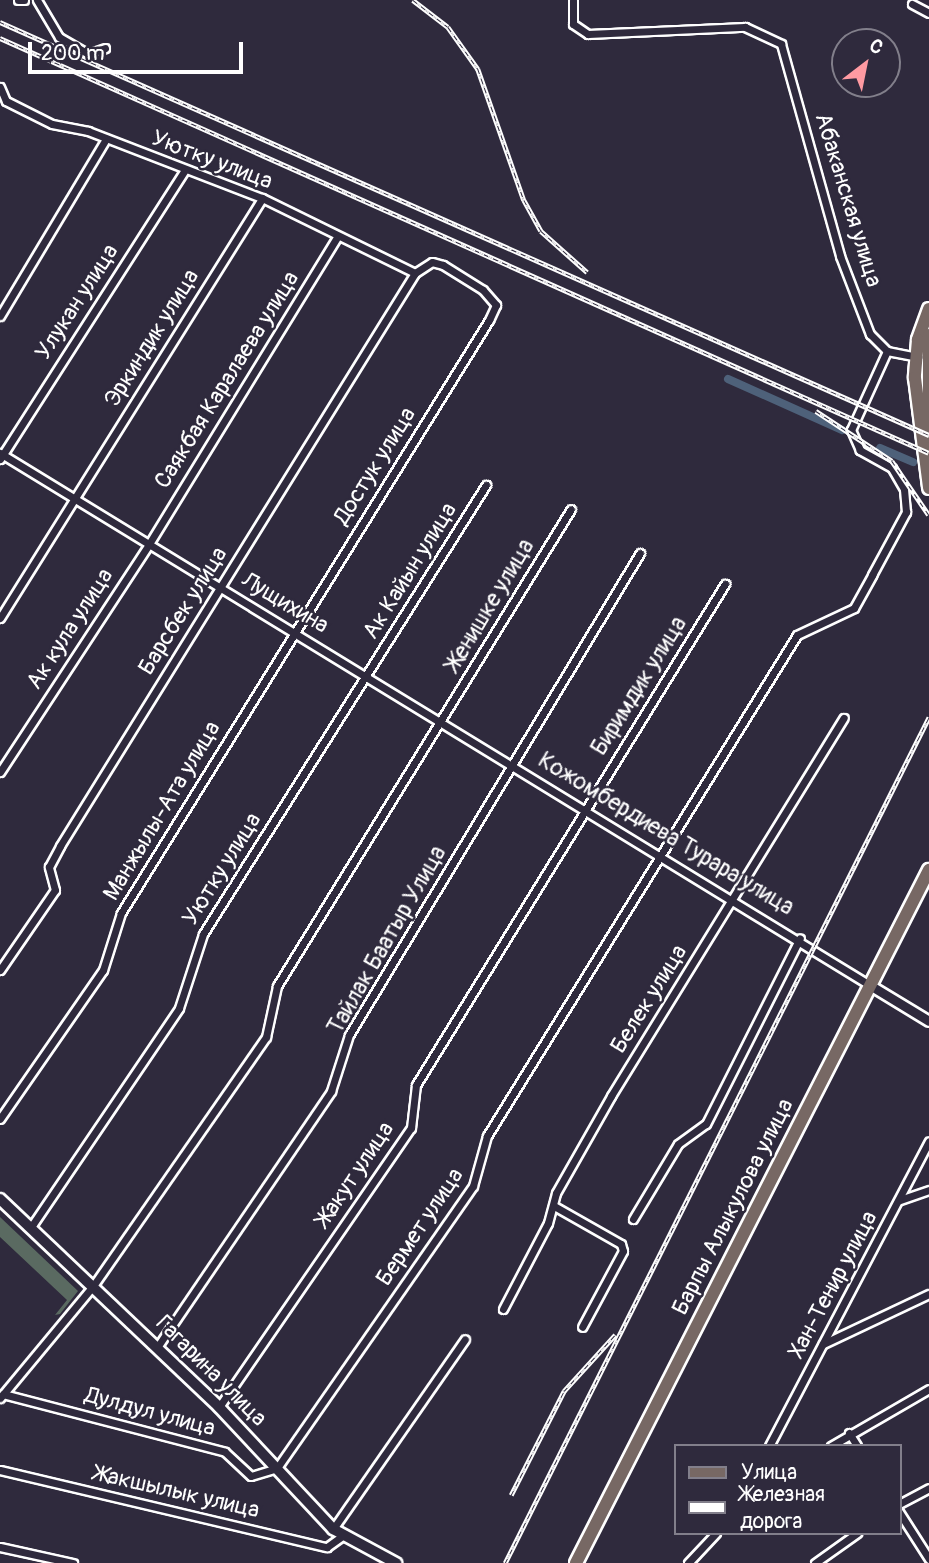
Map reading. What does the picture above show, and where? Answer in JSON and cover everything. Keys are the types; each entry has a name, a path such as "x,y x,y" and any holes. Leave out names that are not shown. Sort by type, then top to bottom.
{"main road":[{"path":"929,309 920,357 921,449 929,488"},
{"path":"929,335 920,357 929,436"},
{"name":"Барпы Алыкулова улица","path":"576,1563 868,984 929,870"},
{"name":"Гагарина улица","path":"0,1199 219,1406 337,1533 396,1563"}],"street":[{"path":"18,0 24,0"},
{"path":"37,0 59,37 88,54 104,48"},
{"name":"Абаканская улица","path":"573,0 573,24 588,34 745,26 781,44 840,257 870,334 887,351"},
{"path":"904,0 913,2 929,13"},
{"name":"Уютку улица","path":"0,87 6,101 52,124 106,139 262,198 415,273"},
{"path":"0,316 106,139"},
{"name":"Улукан улица","path":"1,456 185,170"},
{"name":"Эркиндик улица","path":"0,618 262,198"},
{"name":"Саякбая Каралаева улица","path":"149,544 337,237"},
{"name":"Достук улица","path":"295,632 489,320 496,304 473,284 432,262 415,273"},
{"name":"Барсбек улица","path":"0,970 55,890 49,867 60,846 415,273"},
{"path":"662,855 797,635 854,608 906,512 904,489 892,468 860,450 851,430 887,351 920,357"},
{"name":"Лущихина","path":"1,456 442,721"},
{"name":"Ак Кайын улица","path":"368,676 485,485"},
{"name":"Женишке улица","path":"2,1396 93,1286 266,1037 277,986 571,509"},
{"name":"Ак кула улица","path":"0,772 149,544"},
{"name":"Тайлак Баатыр Улица","path":"158,1346 331,1091 349,1035 640,553"},
{"name":"Биримдик улица","path":"586,808 725,584"},
{"name":"Манжылы-Ата улица","path":"0,1119 103,970 121,913 295,632"},
{"name":"Уютку улица","path":"31,1227 179,1009 203,934 368,676"},
{"name":"Белек улица","path":"503,1309 611,1096 844,718"},
{"name":"Кожомбердиева Турара улица","path":"442,721 800,938 868,984"},
{"name":"Жакут улица","path":"219,1406 411,1128 416,1085 586,808"},
{"name":"Бермет улица","path":"277,1468 473,1186 487,1136 662,855"},
{"path":"633,1219 678,1144 706,1124 800,938"},
{"path":"868,984 927,1016"},
{"name":"Хан-Тенир улица","path":"770,1444 900,1201 929,1141"},
{"path":"900,1201 929,1190"},
{"path":"554,1206 612,1237 623,1251 582,1327"},
{"path":"823,1345 929,1294"},
{"path":"337,1533 465,1339"},
{"path":"834,1444 929,1389"},
{"name":"Дулдул улица","path":"2,1396 225,1452 251,1476 277,1468"},
{"path":"849,1433 856,1444"},
{"name":"Жакшылык улица","path":"0,1470 327,1547 337,1533"},
{"path":"901,1503 929,1488"},
{"path":"901,1514 929,1559"},
{"path":"688,1563 714,1535"},
{"path":"815,1563 854,1535"},
{"path":"0,1546 73,1563"}],"green space":[{"path":"0,1217 78,1291 60,1314 55,1315 67,1300 0,1237"}],"waterway":[{"path":"728,379 842,430"},
{"path":"880,448 913,462"}],"railway":[{"path":"413,0 448,27 478,69 524,200 541,231 587,272"},
{"path":"0,22 929,435"},
{"path":"0,38 929,453"},
{"path":"816,411 892,461 929,515"},
{"path":"505,1563 929,717"},
{"path":"511,1495 564,1391 615,1335"}]}
